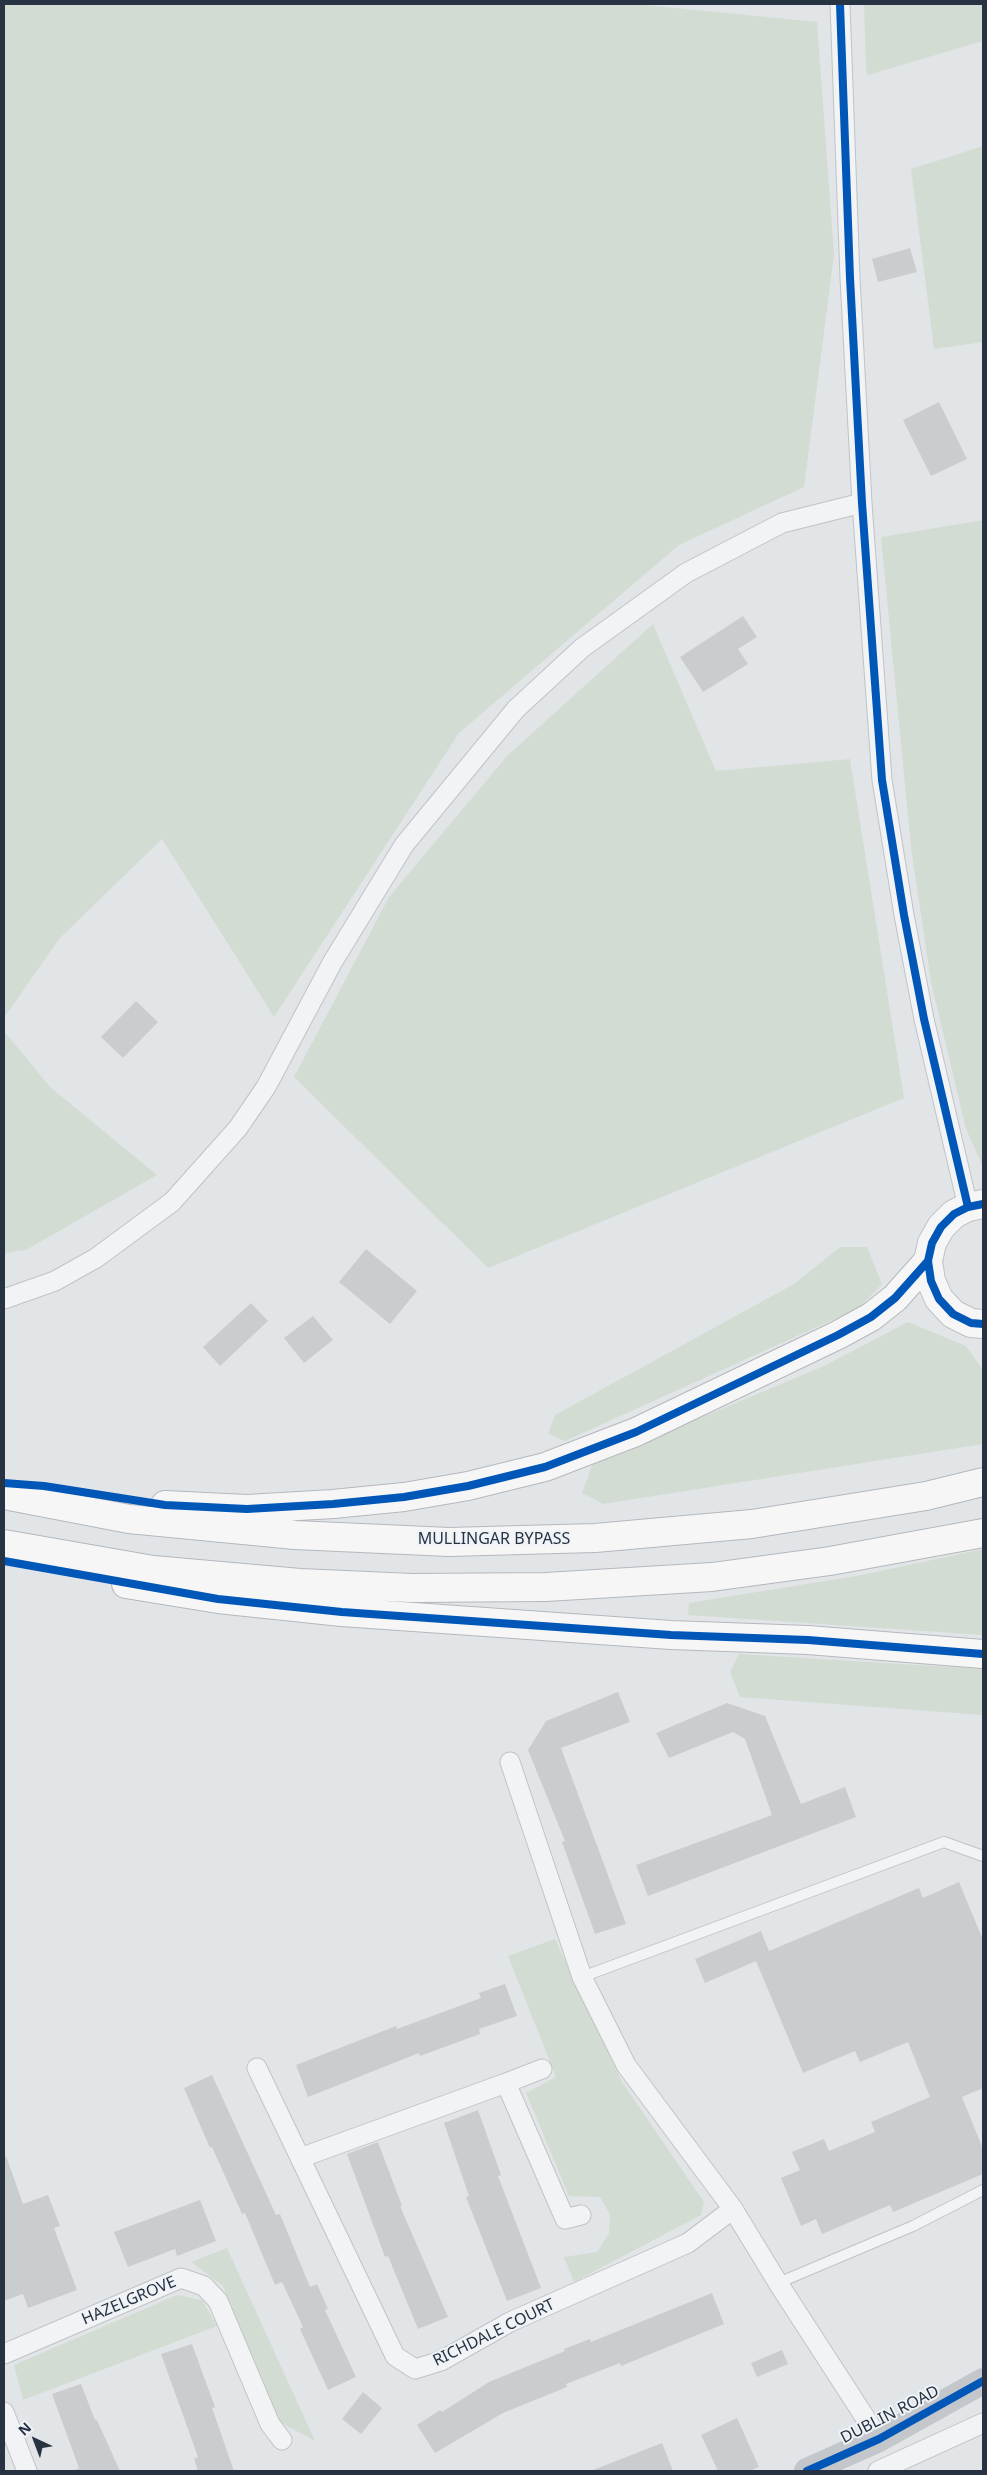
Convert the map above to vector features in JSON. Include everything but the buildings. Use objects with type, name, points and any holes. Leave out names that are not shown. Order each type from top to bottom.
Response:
[{"type":"main road","points":[[976,1206],[954,1214],[941,1227],[932,1243],[928,1261],[931,1281],[939,1299],[953,1314],[971,1323],[983,1324]]},
{"type":"main road","points":[[4,1483],[44,1486],[165,1505],[247,1509],[333,1504],[404,1497],[468,1486],[545,1467],[636,1432],[838,1336],[871,1317],[895,1298],[928,1261]]},
{"type":"main road","name":"MULLINGAR BYPASS","points":[[4,1495],[149,1521],[295,1536],[459,1541],[595,1538],[752,1524],[926,1496],[983,1482]]},
{"type":"main road","points":[[4,1544],[153,1570],[300,1583],[412,1588],[546,1587],[712,1577],[830,1561],[983,1533]]},
{"type":"main road","points":[[4,1560],[218,1599],[333,1611],[662,1635],[808,1640],[983,1654]]},
{"type":"main road","name":"DUBLIN ROAD","points":[[807,2471],[879,2439],[983,2382]]},
{"type":"street","points":[[840,4],[850,278],[862,503],[882,780],[904,915],[924,1018],[976,1206]]},
{"type":"street","points":[[4,1299],[55,1281],[96,1258],[172,1202],[238,1128],[266,1087],[332,963],[404,845],[516,709],[582,648],[686,573],[782,524],[862,503]]},
{"type":"street","points":[[510,1762],[582,1977],[626,2065],[734,2209],[778,2283],[879,2439]]},
{"type":"street","name":"RICHDALE COURT","points":[[257,2068],[395,2356],[415,2369],[441,2361],[510,2322],[688,2243],[734,2209]]},
{"type":"street","points":[[300,2158],[542,2069]]},
{"type":"street","points":[[506,2083],[566,2219],[581,2215]]},
{"type":"street","name":"HAZELGROVE","points":[[4,2354],[181,2278],[204,2286],[218,2301],[270,2424],[282,2440]]},
{"type":"street","points":[[4,2412],[27,2471]]},
{"type":"street","points":[[878,2471],[983,2423]]},
{"type":"lane","points":[[582,1977],[944,1842],[983,1856]]},
{"type":"lane","points":[[778,2283],[913,2226],[983,2190]]},
{"type":"shaded area","points":[[4,4],[635,4],[817,22],[834,255],[804,487],[679,545],[459,733],[274,1017],[162,839],[59,939],[4,1018]]},
{"type":"shaded area","points":[[864,4],[983,4],[983,41],[868,75],[866,69]]},
{"type":"shaded area","points":[[983,146],[983,342],[934,349],[911,169]]},
{"type":"shaded area","points":[[983,520],[983,1167],[966,1129],[931,982],[911,847],[881,537]]},
{"type":"shaded area","points":[[653,624],[716,771],[850,759],[904,1098],[488,1268],[294,1077],[389,897],[508,755]]},
{"type":"shaded area","points":[[4,1031],[50,1087],[157,1175],[26,1250],[4,1253]]},
{"type":"shaded area","points":[[840,1247],[867,1247],[882,1284],[859,1308],[565,1441],[548,1434],[555,1415],[794,1284]]},
{"type":"shaded area","points":[[908,1322],[966,1346],[983,1370],[983,1444],[603,1504],[582,1493],[593,1463],[824,1366]]},
{"type":"shaded area","points":[[983,1549],[983,1635],[688,1615],[689,1603],[862,1575]]},
{"type":"shaded area","points":[[739,1654],[983,1669],[983,1715],[740,1697],[730,1672]]},
{"type":"shaded area","points":[[555,1939],[622,2082],[704,2202],[701,2215],[574,2282],[564,2257],[597,2252],[609,2233],[610,2215],[600,2197],[569,2196],[526,2093],[556,2077],[508,1956]]},
{"type":"shaded area","points":[[227,2248],[315,2441],[278,2421],[223,2286],[191,2262]]},
{"type":"shaded area","points":[[177,2295],[202,2300],[217,2326],[23,2400],[14,2365]]},
{"type":"cycle path","points":[[840,4],[850,278],[862,503],[882,780],[904,915],[924,1019],[968,1207]]},
{"type":"cycle path","points":[[983,1204],[968,1207],[954,1214],[941,1227],[932,1243],[928,1261],[931,1281],[939,1299],[953,1314],[971,1323],[983,1324]]},
{"type":"cycle path","points":[[4,1483],[44,1486],[165,1505],[247,1509],[333,1504],[404,1497],[468,1486],[545,1467],[636,1432],[838,1335],[871,1317],[895,1298],[928,1261]]},
{"type":"cycle path","points":[[4,1561],[218,1599],[342,1612],[671,1635],[808,1640],[983,1654]]},
{"type":"cycle path","points":[[807,2471],[879,2439],[983,2381]]}]
